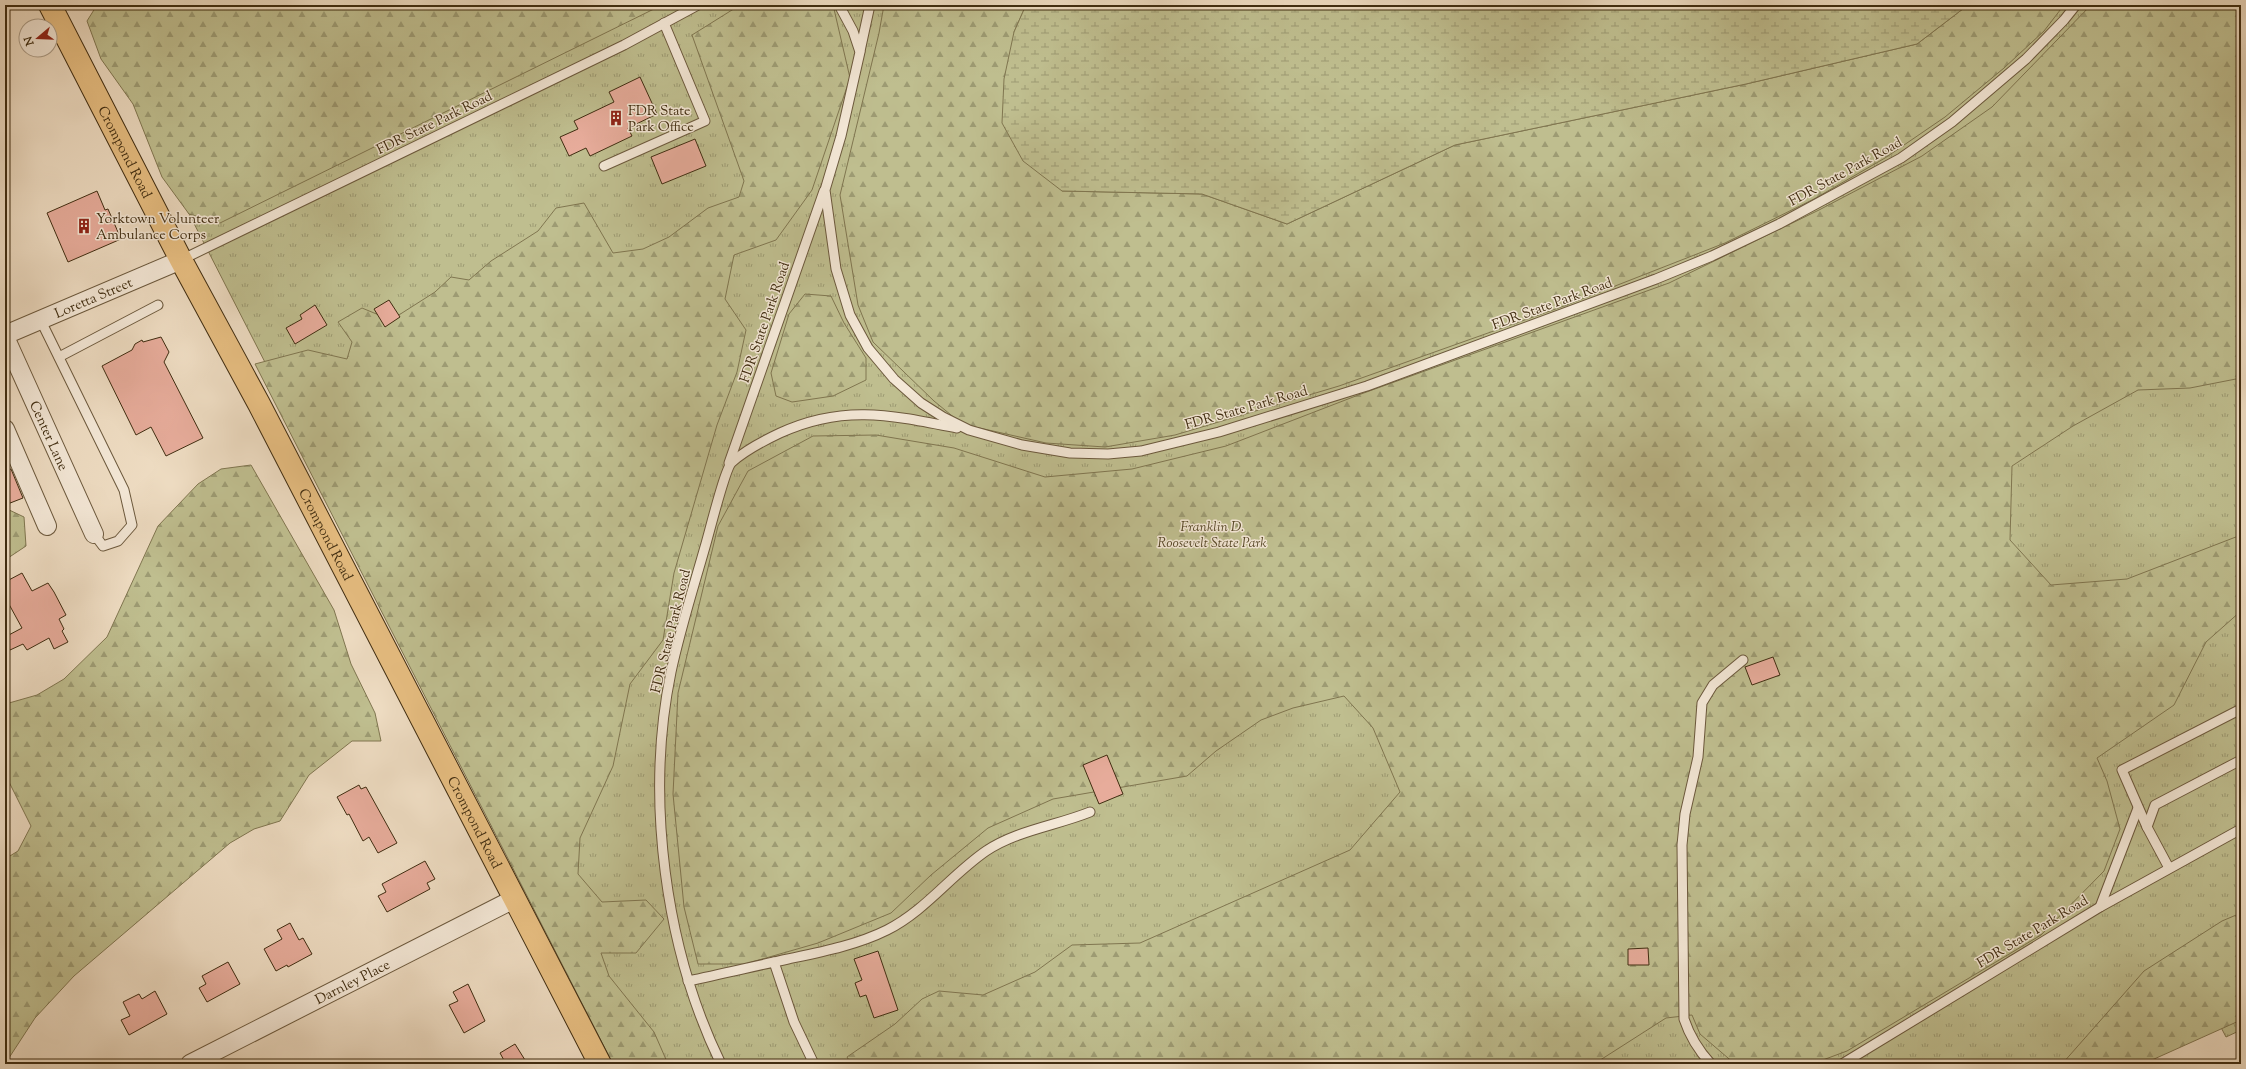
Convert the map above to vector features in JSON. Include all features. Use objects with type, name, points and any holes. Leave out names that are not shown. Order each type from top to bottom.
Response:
[{"type":"highway","name":"Crompond Road","points":[[50,5],[181,260],[259,404],[600,1064]]},
{"type":"street","name":"Loretta Street","points":[[5,336],[181,260]]},
{"type":"street","name":"Center Lane","points":[[5,336],[94,534]]},
{"type":"street","points":[[5,429],[47,526]]},
{"type":"street","name":"Darnley Place","points":[[190,1064],[514,899]]},
{"type":"lane","name":"FDR State Park Road","points":[[181,260],[617,48],[698,5]]},
{"type":"lane","points":[[839,5],[853,31],[860,52]]},
{"type":"lane","name":"FDR State Park Road","points":[[721,1064],[693,998],[679,949],[668,895],[663,848],[661,764],[665,714],[671,674],[685,615],[729,463],[825,190],[841,136],[870,5]]},
{"type":"lane","name":"FDR State Park Road","points":[[729,463],[761,442],[791,428],[819,418],[841,414],[870,414],[906,418],[969,430],[1022,445],[1070,453],[1108,454],[1141,451],[1219,432],[1367,386],[1656,279],[1712,256],[1779,224],[1901,158],[1952,122],[2026,59],[2064,20],[2076,5]]},
{"type":"lane","points":[[604,166],[705,121],[664,23]]},
{"type":"lane","name":"FDR State Park Road","points":[[825,190],[836,269],[850,316],[868,348],[894,379],[921,403],[943,417],[969,430]]},
{"type":"lane","points":[[59,357],[158,305]]},
{"type":"lane","points":[[41,321],[124,490],[132,525],[118,541],[103,546],[94,534]]},
{"type":"lane","points":[[1711,1064],[1700,1052],[1689,1034],[1684,1019],[1682,845],[1685,814],[1698,757],[1702,703],[1713,685],[1744,660]]},
{"type":"lane","points":[[2169,868],[2147,827],[2122,770],[2241,709]]},
{"type":"lane","points":[[2147,827],[2155,805],[2241,760]]},
{"type":"lane","points":[[2100,907],[2138,808]]},
{"type":"lane","points":[[688,982],[817,953],[864,939],[887,930],[920,908],[985,852],[1008,838],[1028,830],[1063,823],[1090,812]]},
{"type":"lane","name":"FDR State Park Road","points":[[1842,1064],[2100,907],[2241,829]]},
{"type":"lane","points":[[774,962],[794,1022],[814,1064]]},
{"type":"green space","points":[[97,5],[662,5],[220,223],[189,214],[162,177],[133,104],[101,59],[87,21]]},
{"type":"green space","name":"Franklin D. Roosevelt State Park","points":[[576,5],[2241,5],[2241,1030],[2226,1037],[2214,1014],[2110,1064],[624,1064],[183,202]]},
{"type":"green space","points":[[740,5],[814,5],[834,9],[850,78],[812,190],[776,240],[734,255],[725,299],[746,330],[737,372],[717,425],[674,573],[663,640],[630,684],[613,766],[580,838],[578,874],[602,902],[646,900],[664,919],[636,953],[601,953],[609,976],[654,1032],[668,1064],[613,1064],[255,364],[308,350],[347,359],[352,342],[338,322],[362,308],[391,320],[435,292],[451,277],[469,280],[491,261],[538,231],[556,208],[584,203],[613,253],[643,249],[669,237],[708,208],[739,197],[744,181],[692,35]]},
{"type":"green space","points":[[884,5],[1026,5],[1014,32],[1062,191],[1202,194],[1287,224],[1455,145],[1746,84],[1917,44],[1968,5],[2064,5],[2044,31],[2004,68],[1945,117],[1885,158],[1814,199],[1725,243],[1564,306],[1339,386],[1175,435],[1105,447],[1046,443],[962,424],[934,401],[873,342],[858,305],[840,195],[879,33]]},
{"type":"green space","points":[[1026,5],[1968,5],[1917,44],[1746,84],[1455,145],[1287,224],[1202,194],[1062,191],[1023,161],[1002,123],[1004,79],[1014,32]]},
{"type":"green space","points":[[2091,5],[2241,5],[2241,378],[2190,388],[2138,390],[2073,426],[2012,466],[2010,540],[2051,585],[2127,579],[2241,535],[2241,611],[2206,642],[2174,705],[2097,758],[2107,781],[2120,829],[2104,871],[2041,935],[1847,1051],[1812,1064],[1735,1064],[1700,1034],[1692,1015],[1666,1018],[1594,1064],[851,1064],[847,1057],[895,1024],[922,999],[939,991],[983,995],[1035,972],[1072,945],[1140,943],[1350,850],[1400,792],[1373,728],[1344,696],[1293,708],[1261,720],[1216,751],[1187,776],[1053,799],[988,828],[931,875],[891,913],[818,943],[745,964],[698,964],[684,907],[673,794],[678,693],[718,526],[748,471],[813,436],[876,435],[954,448],[1045,477],[1132,469],[1226,446],[1361,394],[1669,283],[1819,210],[1922,156],[1992,107]]},
{"type":"green space","points":[[805,294],[831,296],[844,323],[866,358],[866,380],[833,396],[792,402],[776,396],[771,373],[789,314]]},
{"type":"green space","points":[[251,465],[334,610],[351,664],[375,713],[381,741],[352,741],[309,775],[280,821],[254,829],[230,843],[74,976],[35,1018],[5,1064],[5,859],[18,851],[31,826],[5,774],[5,702],[9,703],[37,695],[64,679],[107,637],[158,526],[198,484],[221,469]]},
{"type":"green space","points":[[5,508],[24,517],[26,546],[5,560]]},
{"type":"green space","points":[[2241,913],[2241,1020],[2143,1064],[2062,1064],[2144,971],[2222,921]]},
{"type":"building","name":"FDR State Park Office","points":[[640,77],[657,114],[628,128],[632,136],[590,156],[586,148],[569,156],[560,137],[578,129],[574,121],[614,102],[609,92]]},
{"type":"building","points":[[695,139],[706,166],[662,184],[651,157]]},
{"type":"building","name":"Yorktown Volunteer Ambulance Corps","points":[[97,191],[105,210],[108,209],[121,239],[68,262],[47,213]]},
{"type":"building","points":[[389,300],[400,317],[385,327],[374,309]]},
{"type":"building","points":[[315,305],[327,325],[295,344],[286,328],[302,319],[300,315]]},
{"type":"building","points":[[161,337],[169,352],[164,362],[203,438],[166,456],[151,427],[136,435],[102,366],[132,350],[135,344],[142,340],[143,342]]},
{"type":"building","points":[[11,469],[23,498],[5,505],[5,471]]},
{"type":"building","points":[[22,573],[32,591],[48,583],[54,592],[66,615],[59,619],[64,629],[62,631],[68,642],[54,649],[49,638],[27,650],[23,644],[10,650],[5,637],[22,628],[5,597],[5,582]]},
{"type":"building","points":[[1773,657],[1780,675],[1752,685],[1745,667]]},
{"type":"building","points":[[1107,755],[1123,794],[1099,804],[1083,765]]},
{"type":"building","points":[[359,785],[361,789],[366,787],[397,843],[378,853],[369,837],[363,841],[349,814],[347,815],[337,797]]},
{"type":"building","points":[[425,861],[435,879],[427,883],[430,889],[387,912],[378,896],[386,892],[382,884]]},
{"type":"building","points":[[290,923],[299,940],[303,938],[312,954],[288,967],[287,965],[276,971],[264,949],[282,939],[277,930]]},
{"type":"building","points":[[1648,948],[1649,965],[1628,965],[1628,949]]},
{"type":"building","points":[[878,951],[898,1010],[874,1018],[866,995],[860,997],[855,983],[862,980],[854,959]]},
{"type":"building","points":[[228,962],[240,984],[207,1002],[199,988],[206,984],[202,976]]},
{"type":"building","points":[[468,984],[485,1021],[464,1033],[449,1005],[458,1001],[453,992]]},
{"type":"building","points":[[155,991],[167,1014],[129,1035],[121,1020],[130,1016],[123,1002],[139,994],[142,999]]},
{"type":"building","points":[[515,1044],[525,1060],[517,1064],[506,1064],[500,1053]]},
{"type":"place","name":"FDR State Park Office","points":[[616,118]]},
{"type":"place","name":"Yorktown Volunteer Ambulance Corps","points":[[84,226]]}]
